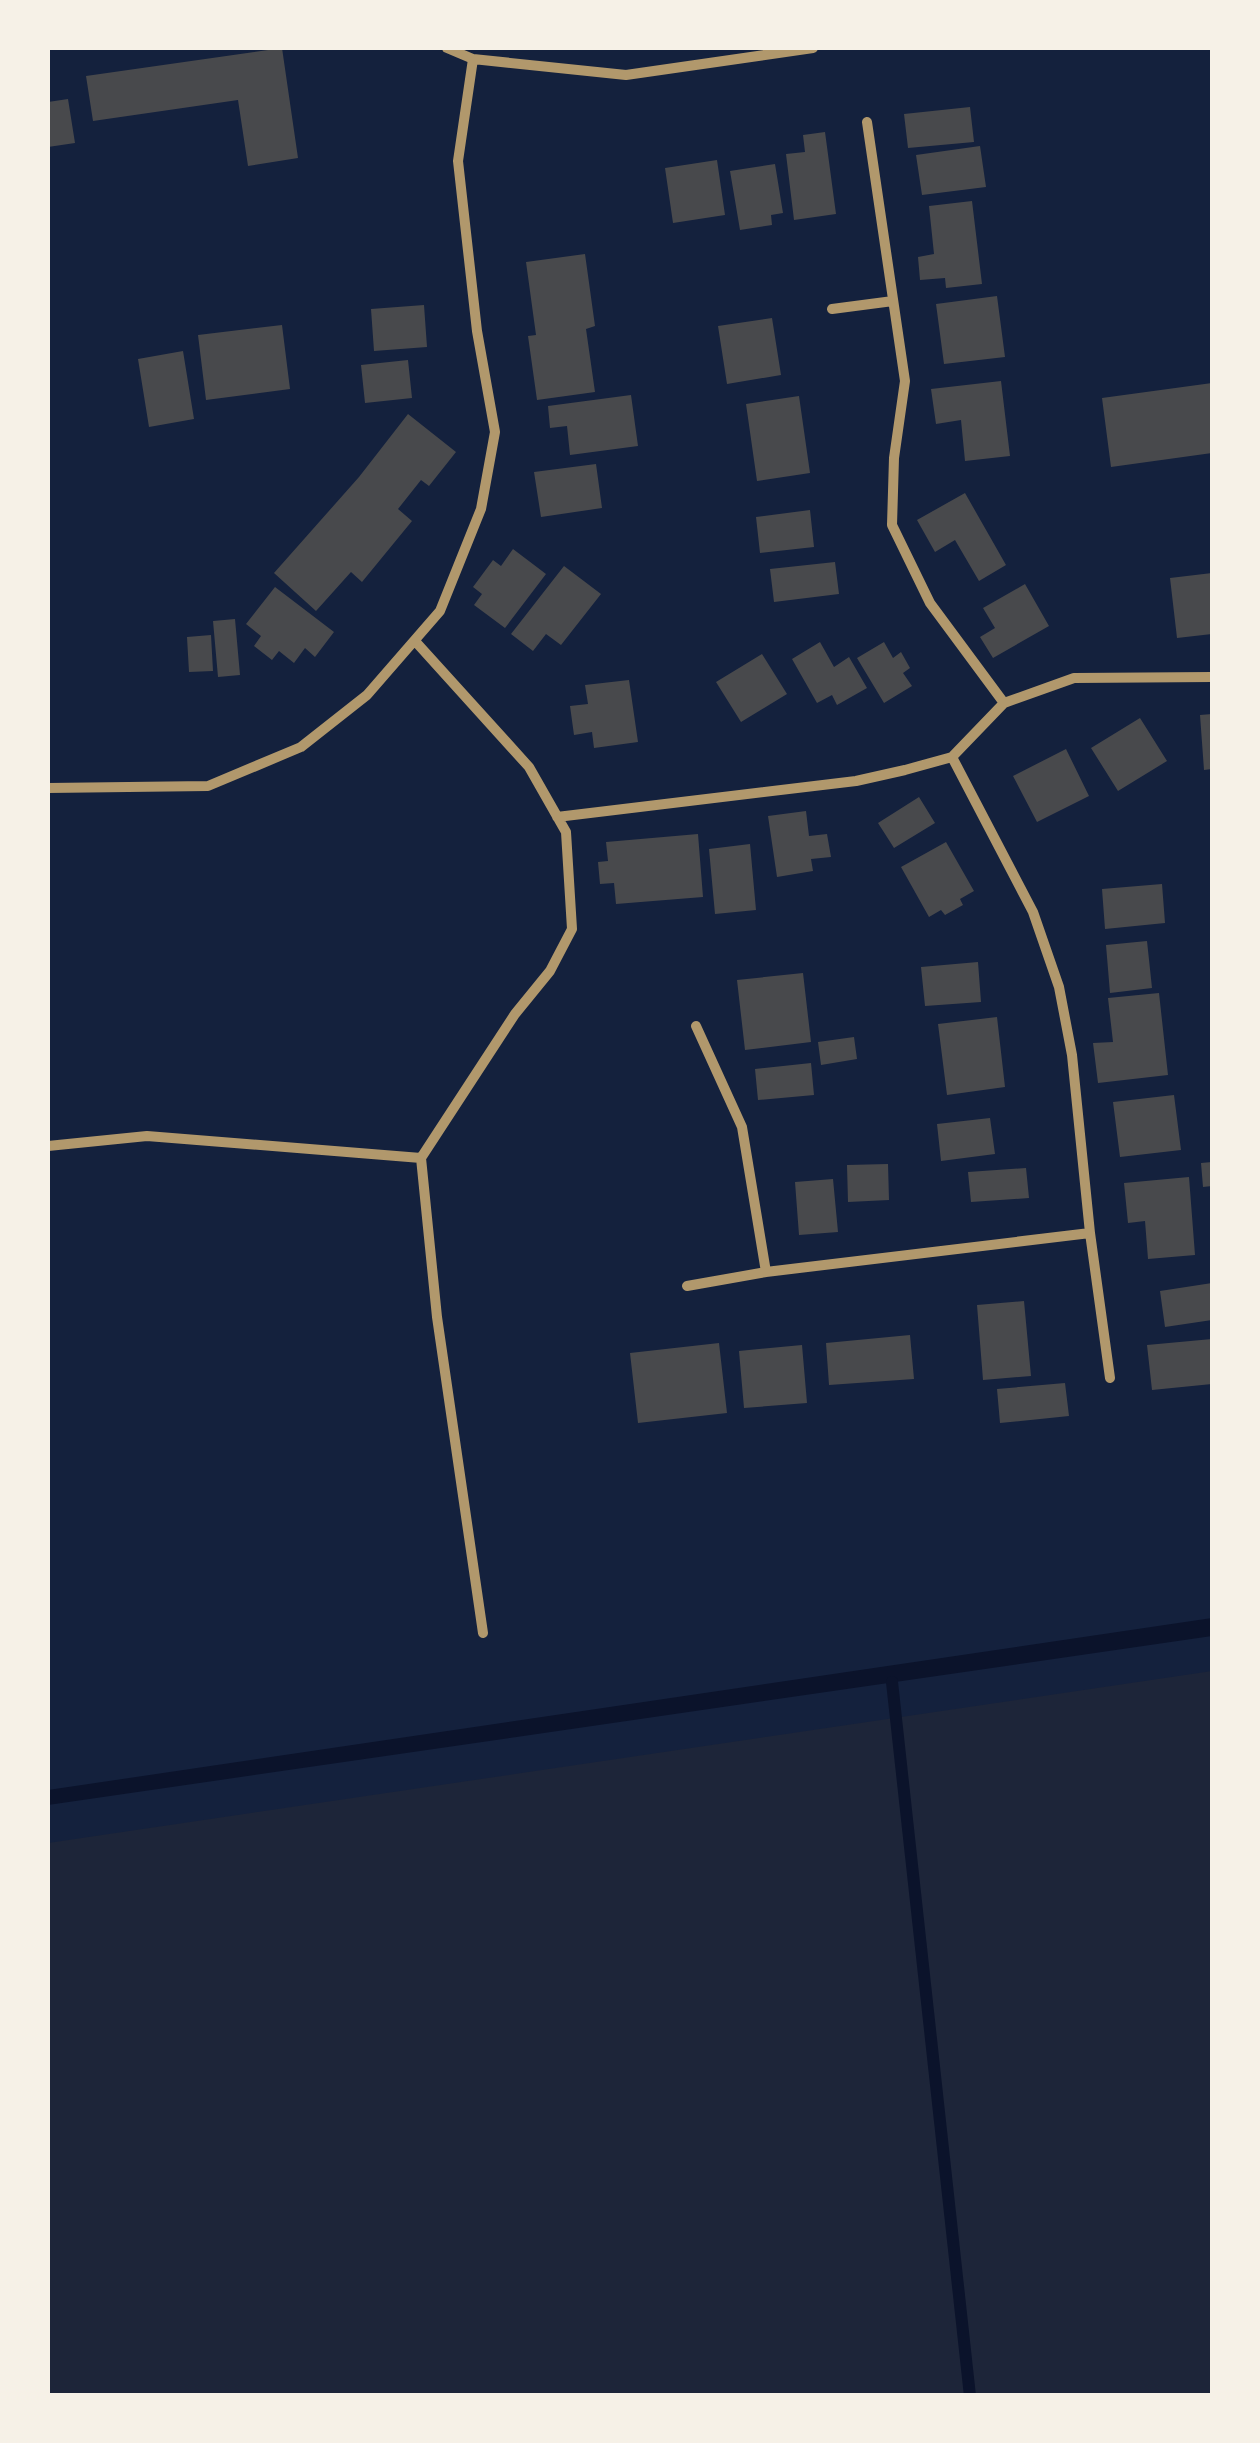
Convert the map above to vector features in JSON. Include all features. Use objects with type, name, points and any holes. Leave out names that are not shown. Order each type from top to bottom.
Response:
[{"type":"street","points":[[447,48],[473,59],[626,75],[813,48]]},
{"type":"street","points":[[48,788],[208,786],[301,747],[366,695],[440,611],[481,508],[495,432],[477,332],[458,161],[473,59]]},
{"type":"street","points":[[868,122],[904,381],[894,458],[892,525],[930,603],[1004,702]]},
{"type":"street","points":[[832,309],[893,301]]},
{"type":"street","points":[[415,642],[529,767],[566,832],[572,929],[550,971],[515,1014],[421,1158],[437,1317],[484,1634]]},
{"type":"street","points":[[557,817],[856,781],[952,757],[1004,702],[1074,678],[1212,677]]},
{"type":"street","points":[[952,757],[1033,912],[1059,987],[1072,1055],[1110,1378]]},
{"type":"street","points":[[696,1026],[742,1128],[766,1272]]},
{"type":"street","points":[[48,1146],[146,1136],[421,1158]]},
{"type":"street","points":[[687,1286],[766,1272],[1090,1233]]},
{"type":"shaded area","points":[[1212,1618],[1212,1636],[48,1805],[48,1790]]},
{"type":"shaded area","points":[[1212,1671],[1212,2395],[48,2395],[48,1843]]},
{"type":"building","points":[[282,48],[298,158],[248,166],[238,100],[93,121],[86,76]]},
{"type":"building","points":[[68,99],[75,143],[48,147],[48,102]]},
{"type":"building","points":[[970,107],[974,142],[908,148],[904,114]]},
{"type":"building","points":[[825,132],[836,214],[794,220],[786,154],[805,152],[803,135]]},
{"type":"building","points":[[980,146],[986,187],[922,195],[916,155]]},
{"type":"building","points":[[717,160],[725,215],[673,223],[665,168]]},
{"type":"building","points":[[775,164],[783,213],[771,215],[772,225],[740,230],[730,171]]},
{"type":"building","points":[[972,201],[982,284],[946,288],[945,278],[920,280],[918,257],[934,254],[929,206]]},
{"type":"building","points":[[585,254],[595,326],[586,329],[595,392],[537,400],[528,336],[536,335],[526,262]]},
{"type":"building","points":[[997,296],[1005,357],[944,364],[936,304]]},
{"type":"building","points":[[424,305],[427,347],[374,351],[371,309]]},
{"type":"building","points":[[772,318],[781,375],[727,384],[718,326]]},
{"type":"building","points":[[282,325],[290,389],[206,400],[198,335]]},
{"type":"building","points":[[183,351],[194,419],[149,427],[138,359]]},
{"type":"building","points":[[408,360],[412,398],[365,403],[361,365]]},
{"type":"building","points":[[1001,381],[1010,456],[965,461],[961,420],[936,424],[931,389]]},
{"type":"building","points":[[1212,383],[1212,453],[1111,467],[1102,398]]},
{"type":"building","points":[[631,395],[638,446],[570,455],[567,426],[550,428],[548,406]]},
{"type":"building","points":[[799,396],[810,473],[757,481],[746,404]]},
{"type":"building","points":[[408,414],[456,452],[429,486],[421,480],[398,509],[412,521],[362,582],[351,572],[316,611],[274,573],[359,477]]},
{"type":"building","points":[[596,464],[602,508],[541,517],[534,472]]},
{"type":"building","points":[[965,493],[1006,565],[979,581],[955,540],[935,552],[917,520]]},
{"type":"building","points":[[810,510],[814,547],[760,553],[756,517]]},
{"type":"building","points":[[513,549],[546,574],[505,628],[474,605],[482,594],[473,587],[493,560],[501,566]]},
{"type":"building","points":[[835,562],[839,594],[774,602],[770,569]]},
{"type":"building","points":[[564,566],[601,594],[561,645],[546,634],[533,651],[511,634]]},
{"type":"building","points":[[1212,573],[1212,634],[1177,638],[1170,578]]},
{"type":"building","points":[[1025,584],[1049,626],[993,658],[980,637],[995,628],[983,608]]},
{"type":"building","points":[[275,587],[334,632],[315,657],[305,648],[294,663],[279,651],[272,660],[254,646],[261,636],[246,624]]},
{"type":"building","points":[[235,619],[240,675],[218,677],[213,621]]},
{"type":"building","points":[[211,635],[213,671],[189,672],[187,637]]},
{"type":"building","points":[[820,642],[834,667],[849,657],[867,688],[837,705],[832,695],[817,703],[792,659]]},
{"type":"building","points":[[884,642],[893,658],[901,652],[910,668],[903,673],[912,686],[884,703],[857,658]]},
{"type":"building","points":[[762,654],[787,694],[741,722],[716,682]]},
{"type":"building","points":[[629,680],[638,742],[594,748],[592,732],[574,735],[570,706],[588,704],[585,685]]},
{"type":"building","points":[[1212,714],[1212,769],[1204,770],[1200,715]]},
{"type":"building","points":[[1140,718],[1167,761],[1118,791],[1091,748]]},
{"type":"building","points":[[1066,749],[1089,796],[1037,822],[1013,776]]},
{"type":"building","points":[[919,797],[935,823],[894,848],[878,823]]},
{"type":"building","points":[[806,811],[809,836],[827,834],[831,857],[811,859],[813,871],[777,877],[768,816]]},
{"type":"building","points":[[698,834],[703,897],[616,904],[614,883],[600,884],[598,862],[608,861],[606,842]]},
{"type":"building","points":[[946,842],[974,891],[960,899],[963,905],[945,915],[941,910],[929,917],[901,867]]},
{"type":"building","points":[[750,844],[756,910],[715,914],[709,849]]},
{"type":"building","points":[[1162,884],[1165,923],[1105,929],[1102,889]]},
{"type":"building","points":[[1147,941],[1152,988],[1110,993],[1106,945]]},
{"type":"building","points":[[978,962],[981,1002],[925,1006],[921,967]]},
{"type":"building","points":[[803,973],[811,1042],[745,1050],[737,980]]},
{"type":"building","points":[[1159,993],[1168,1075],[1098,1083],[1093,1043],[1113,1042],[1108,998]]},
{"type":"building","points":[[997,1017],[1005,1087],[947,1095],[938,1024]]},
{"type":"building","points":[[854,1037],[857,1059],[821,1065],[818,1042]]},
{"type":"building","points":[[811,1063],[814,1095],[758,1100],[755,1069]]},
{"type":"building","points":[[1174,1095],[1181,1150],[1120,1157],[1113,1102]]},
{"type":"building","points":[[990,1118],[995,1154],[941,1161],[937,1124]]},
{"type":"building","points":[[1212,1162],[1212,1186],[1203,1187],[1201,1163]]},
{"type":"building","points":[[888,1164],[889,1200],[848,1202],[847,1165]]},
{"type":"building","points":[[1026,1168],[1029,1198],[971,1202],[968,1172]]},
{"type":"building","points":[[1189,1177],[1195,1255],[1148,1259],[1145,1221],[1128,1223],[1124,1183]]},
{"type":"building","points":[[833,1179],[838,1232],[799,1235],[795,1182]]},
{"type":"building","points":[[1212,1283],[1212,1320],[1165,1327],[1160,1291]]},
{"type":"building","points":[[1024,1301],[1031,1376],[983,1380],[977,1305]]},
{"type":"building","points":[[910,1335],[914,1379],[829,1385],[826,1343]]},
{"type":"building","points":[[1212,1339],[1212,1384],[1152,1390],[1147,1345]]},
{"type":"building","points":[[719,1343],[727,1413],[638,1423],[630,1353]]},
{"type":"building","points":[[802,1345],[807,1403],[744,1408],[739,1351]]},
{"type":"building","points":[[1065,1383],[1069,1416],[1000,1423],[997,1389]]},
{"type":"waterway","points":[[892,1682],[970,2396]]}]
